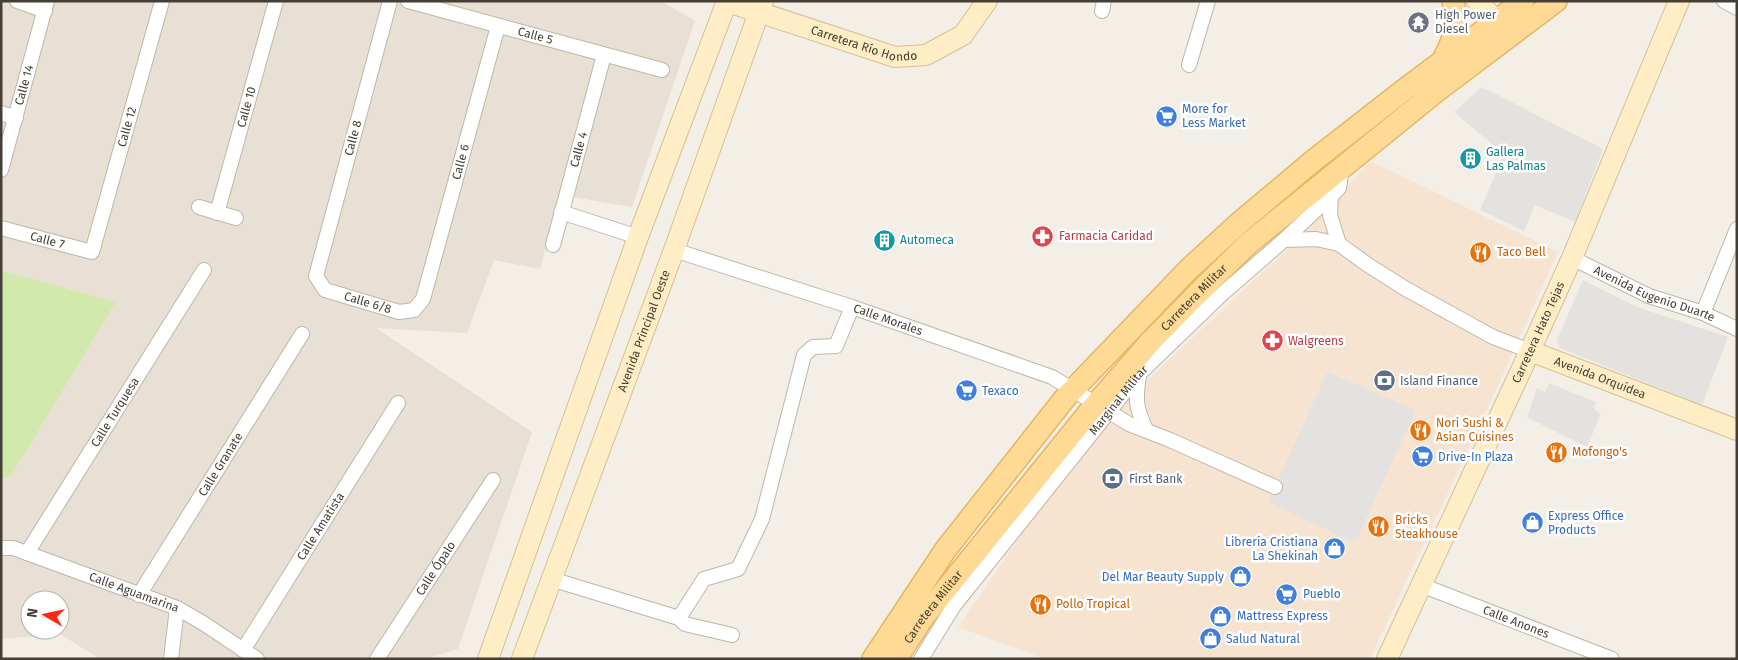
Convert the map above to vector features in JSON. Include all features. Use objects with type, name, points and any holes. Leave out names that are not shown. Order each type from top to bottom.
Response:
[{"type":"main road","name":"Carretera Río Hondo","points":[[726,2],[761,7],[895,57],[926,54],[963,34],[987,1]]},
{"type":"main road","points":[[1442,61],[1454,40],[1456,18],[1453,1]]},
{"type":"main road","points":[[1477,1],[1511,36]]},
{"type":"main road","name":"Carretera Militar","points":[[873,659],[946,549],[1073,390],[1189,269],[1238,224],[1313,161],[1523,1]]},
{"type":"main road","name":"Carretera Militar","points":[[896,659],[922,619],[1102,408],[1152,340],[1249,243],[1438,90],[1556,1]]},
{"type":"main road","name":"Carretera Hato Tejas","points":[[1387,659],[1572,258],[1679,1]]},
{"type":"main road","points":[[488,659],[638,237],[726,2]]},
{"type":"main road","name":"Avenida Principal Oeste","points":[[522,659],[674,250],[761,7]]},
{"type":"main road","name":"Avenida Orquídea","points":[[1530,351],[1737,430]]},
{"type":"street","points":[[17,1],[46,6]]},
{"type":"street","name":"Calle 12","points":[[92,252],[162,1]]},
{"type":"street","name":"Calle 10","points":[[218,213],[276,1]]},
{"type":"street","name":"Calle 8","points":[[316,276],[390,1]]},
{"type":"street","name":"Calle 5","points":[[408,1],[662,70]]},
{"type":"street","points":[[1189,65],[1208,1]]},
{"type":"street","points":[[1724,1],[1737,8]]},
{"type":"street","name":"Calle 14","points":[[1,170],[46,6]]},
{"type":"street","name":"Calle 6","points":[[423,298],[498,26]]},
{"type":"street","name":"Calle 4","points":[[553,245],[604,55]]},
{"type":"street","points":[[1,113],[16,118]]},
{"type":"street","name":"Marginal Militar","points":[[921,659],[953,607],[1102,408],[1222,294],[1284,240],[1339,188],[1342,168]]},
{"type":"street","points":[[1284,240],[1316,239],[1339,244],[1330,214],[1331,196]]},
{"type":"street","points":[[199,207],[236,218]]},
{"type":"street","points":[[562,212],[638,237]]},
{"type":"street","name":"Calle 7","points":[[1,228],[92,252]]},
{"type":"street","points":[[1703,313],[1737,229]]},
{"type":"street","name":"Avenida Orquídea","points":[[1339,244],[1406,289],[1493,338],[1530,351]]},
{"type":"street","name":"Calle Morales","points":[[674,250],[852,306],[1052,377],[1130,424],[1275,487]]},
{"type":"street","name":"Avenida Eugenio Duarte","points":[[1572,258],[1649,296],[1703,313],[1737,329]]},
{"type":"street","name":"Calle Turquesa","points":[[27,553],[204,270]]},
{"type":"street","name":"Calle 6/8","points":[[316,276],[325,290],[399,312],[414,310],[423,298]]},
{"type":"street","points":[[679,618],[704,579],[738,568],[762,519],[804,355],[813,347],[836,346],[852,306]]},
{"type":"street","name":"Calle Granate","points":[[139,595],[302,334]]},
{"type":"street","points":[[1139,374],[1136,396],[1137,410],[1146,430]]},
{"type":"street","name":"Calle Amatista","points":[[244,650],[398,403]]},
{"type":"street","name":"Calle Ópalo","points":[[377,659],[493,480]]},
{"type":"street","name":"Calle Aguamarina","points":[[1,548],[12,548],[27,553],[177,608],[257,659]]},
{"type":"street","points":[[551,579],[679,618],[685,624],[732,635]]},
{"type":"street","name":"Calle Anones","points":[[1421,585],[1612,659]]},
{"type":"street","points":[[171,659],[177,608]]},
{"type":"shaded area","points":[[1,1],[661,1],[695,21],[632,207],[560,195],[540,269],[494,260],[467,333],[376,328],[532,432],[458,649],[425,659],[100,659],[70,640],[70,590],[20,590],[20,637],[1,639],[1,479],[11,475],[116,302],[1,270]]},
{"type":"shaded area","points":[[1482,87],[1603,149],[1575,222],[1535,205],[1524,231],[1480,210],[1504,154],[1454,112]]},
{"type":"shaded area","name":"Drive-In Plaza","points":[[1371,161],[1558,252],[1370,659],[1045,659],[958,627],[1023,532],[1091,440],[1137,390],[1287,249]]},
{"type":"shaded area","points":[[1583,280],[1637,307],[1728,337],[1702,405],[1560,348],[1557,340]]},
{"type":"shaded area","points":[[1327,372],[1416,410],[1355,543],[1268,502]]},
{"type":"shaded area","points":[[1549,383],[1596,402],[1594,409],[1601,414],[1587,447],[1527,417],[1537,388],[1545,392]]},
{"type":"green space","points":[[1,270],[116,302],[11,476],[1,479]]},
{"type":"place","name":"High Power Diesel","points":[[1419,22]]},
{"type":"place","name":"More for Less Market","points":[[1166,116]]},
{"type":"place","name":"Gallera Las Palmas","points":[[1470,159]]},
{"type":"place","name":"Farmacia Caridad","points":[[1043,236]]},
{"type":"place","name":"Automeca","points":[[884,240]]},
{"type":"place","name":"Taco Bell","points":[[1481,252]]},
{"type":"place","name":"Walgreens","points":[[1272,341]]},
{"type":"place","name":"Island Finance","points":[[1384,381]]},
{"type":"place","name":"Texaco","points":[[966,391]]},
{"type":"place","name":"Nori Sushi & Asian Cuisines","points":[[1420,430]]},
{"type":"place","name":"Mofongo's","points":[[1556,452]]},
{"type":"place","name":"Drive-In Plaza","points":[[1422,457]]},
{"type":"place","name":"First Bank","points":[[1113,479]]},
{"type":"place","name":"Express Office Products","points":[[1532,523]]},
{"type":"place","name":"Bricks Steakhouse","points":[[1379,527]]},
{"type":"place","name":"Librería Cristiana La Shekinah","points":[[1334,549]]},
{"type":"place","name":"Del Mar Beauty Supply","points":[[1240,577]]},
{"type":"place","name":"Pueblo","points":[[1287,594]]},
{"type":"place","name":"Pollo Tropical","points":[[1040,604]]},
{"type":"place","name":"Mattress Express","points":[[1221,616]]},
{"type":"place","name":"Salud Natural","points":[[1210,639]]}]
